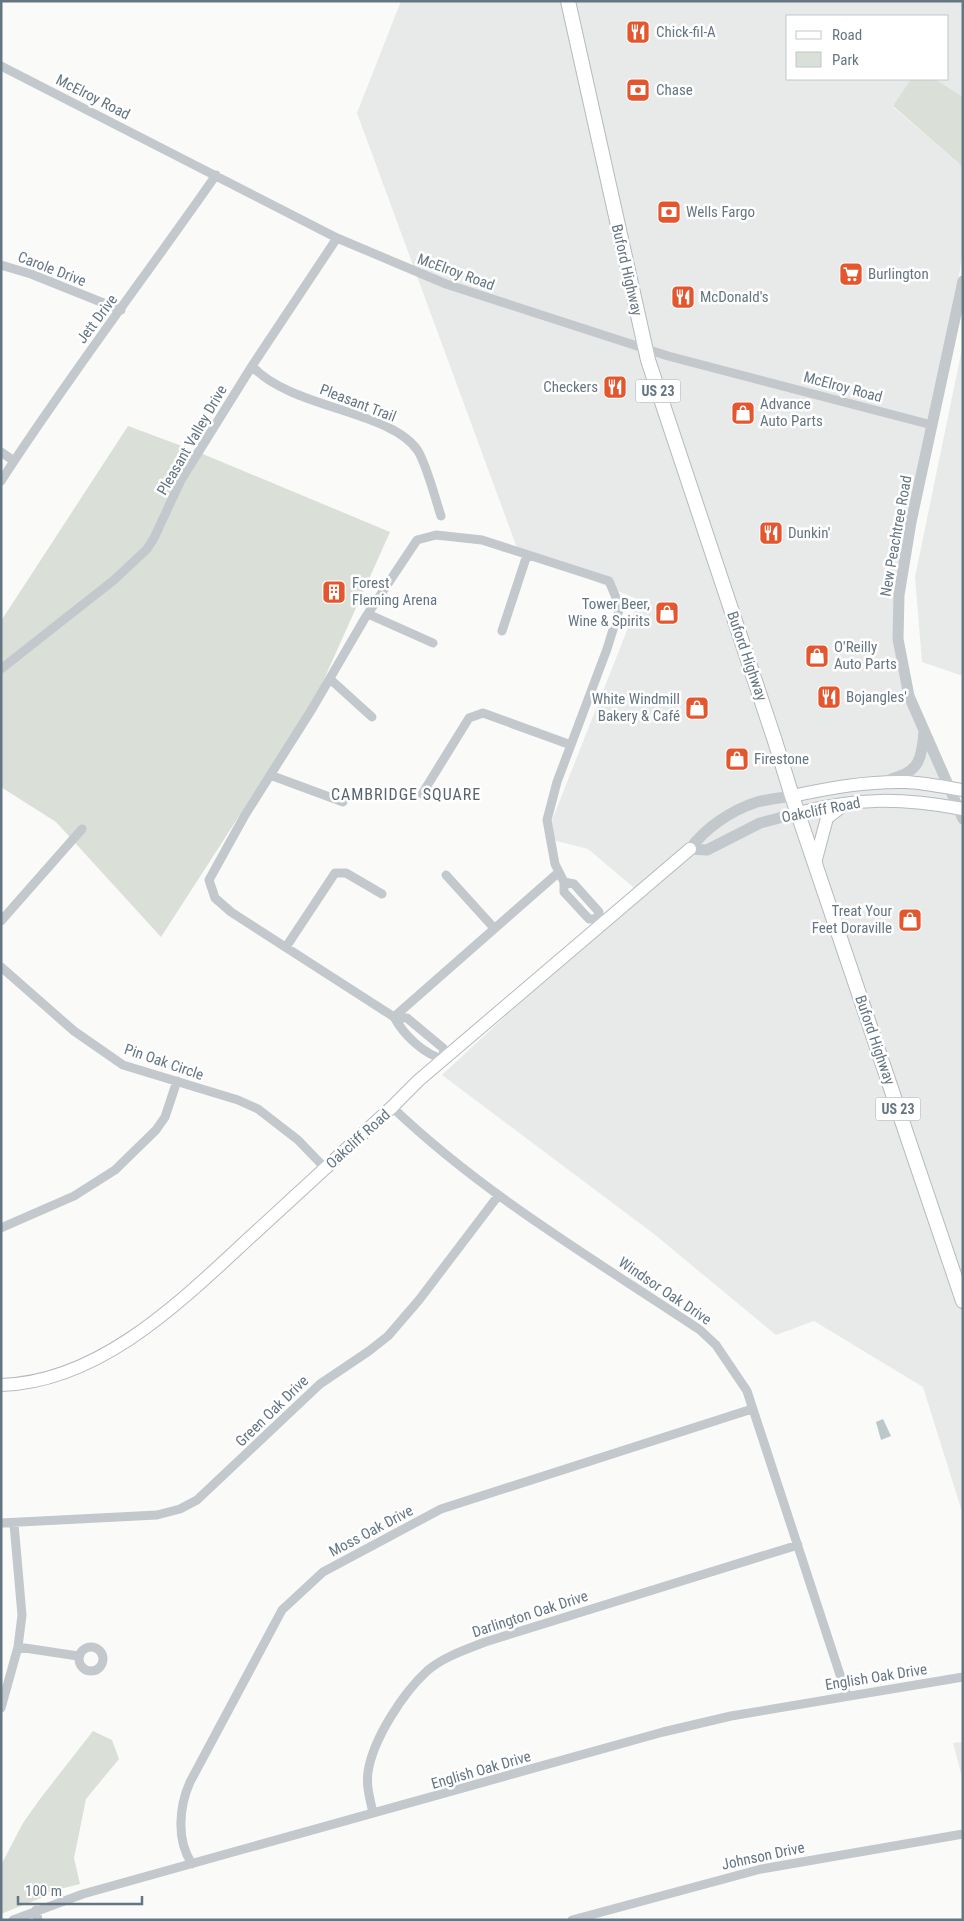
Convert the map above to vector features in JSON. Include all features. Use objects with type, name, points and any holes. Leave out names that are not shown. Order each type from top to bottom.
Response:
[{"type":"main road","name":"Buford Highway","points":[[568,1],[646,350],[792,796],[963,1301]]},
{"type":"main road","name":"Oakcliff Road","points":[[792,796],[851,784],[880,782],[906,782],[963,790]]},
{"type":"main road","name":"Oakcliff Road","points":[[798,813],[847,802],[877,799],[936,804],[961,812]]},
{"type":"main road","points":[[815,864],[827,818],[847,802]]},
{"type":"main road","name":"Oakcliff Road","points":[[1,1385],[47,1378],[115,1349],[170,1311],[444,1058],[599,922],[690,849]]},
{"type":"street","name":"McElroy Road","points":[[1,66],[216,174],[336,238],[446,284],[646,350],[932,425]]},
{"type":"street","name":"Jett Drive","points":[[1,481],[80,365],[216,174]]},
{"type":"street","name":"Pleasant Valley Drive","points":[[1,670],[114,580],[147,549],[154,538],[180,480],[336,238]]},
{"type":"street","name":"Carole Drive","points":[[1,265],[31,274],[121,310]]},
{"type":"street","name":"New Peachtree Road","points":[[961,812],[909,696],[898,639],[903,566],[963,281]]},
{"type":"street","name":"Pleasant Trail","points":[[252,366],[272,382],[300,396],[397,432],[418,451],[441,516]]},
{"type":"street","points":[[1,452],[14,461]]},
{"type":"street","points":[[394,1017],[407,1018],[443,1048],[444,1058],[433,1056],[402,1030],[394,1017],[231,912],[215,898],[209,880],[245,815],[330,679],[368,614],[417,540],[436,535],[482,540],[609,581],[620,607],[607,648],[557,782],[547,820],[555,864],[564,882],[574,884],[599,912],[599,922]]},
{"type":"street","points":[[502,631],[527,555]]},
{"type":"street","points":[[368,614],[433,643]]},
{"type":"street","points":[[330,679],[372,717]]},
{"type":"street","points":[[422,794],[469,718],[484,712],[571,745]]},
{"type":"street","points":[[880,782],[907,775],[915,766],[922,751],[924,730]]},
{"type":"street","points":[[270,775],[343,802]]},
{"type":"street","name":"Oakcliff Road","points":[[690,849],[702,834],[738,811],[756,802],[792,796]]},
{"type":"street","name":"Oakcliff Road","points":[[690,849],[707,850],[760,823],[798,813]]},
{"type":"street","points":[[1,922],[82,830]]},
{"type":"street","points":[[394,1017],[559,872]]},
{"type":"street","points":[[286,947],[335,873],[346,874],[382,894]]},
{"type":"street","points":[[446,875],[494,928]]},
{"type":"street","name":"Pin Oak Circle","points":[[1,967],[74,1031],[123,1065],[238,1100],[258,1109],[298,1140],[325,1168]]},
{"type":"street","points":[[2,1225],[74,1196],[115,1170],[156,1130],[165,1117],[177,1081]]},
{"type":"street","name":"Windsor Oak Drive","points":[[392,1108],[428,1141],[498,1196],[700,1330],[716,1345],[735,1370],[747,1391],[846,1696]]},
{"type":"street","name":"Green Oak Drive","points":[[1,1524],[157,1515],[180,1509],[197,1500],[320,1384],[388,1336],[419,1300],[498,1196]]},
{"type":"street","name":"Moss Oak Drive","points":[[192,1864],[183,1841],[181,1817],[182,1801],[190,1782],[282,1610],[323,1572],[441,1510],[752,1409]]},
{"type":"street","points":[[1,1708],[18,1647],[22,1615],[14,1524]]},
{"type":"street","name":"Darlington Oak Drive","points":[[373,1813],[367,1789],[368,1770],[378,1742],[407,1692],[428,1670],[444,1660],[485,1642],[798,1545]]},
{"type":"street","points":[[18,1647],[78,1656]]},
{"type":"street","name":"English Oak Drive","points":[[13,1920],[83,1894],[663,1732],[731,1716],[963,1677]]},
{"type":"street","name":"Johnson Drive","points":[[572,1920],[761,1869],[963,1834]]},
{"type":"street","points":[[36,1910],[38,1920]]},
{"type":"shaded area","points":[[401,1],[963,1],[963,97],[937,80],[949,80],[949,15],[786,15],[786,80],[910,80],[893,107],[963,167],[963,249],[939,394],[907,535],[897,628],[911,710],[963,816],[963,1515],[923,1387],[814,1321],[776,1335],[654,1234],[442,1075],[639,892],[588,849],[545,838],[639,600],[517,548],[357,113]]},
{"type":"shaded area","points":[[963,344],[963,676],[922,662],[915,577]]},
{"type":"shaded area","points":[[883,1419],[891,1436],[881,1440],[876,1422]]},
{"type":"shaded area","points":[[963,1742],[963,1781],[953,1743]]},
{"type":"green space","points":[[910,80],[937,80],[963,97],[963,167],[893,106]]},
{"type":"green space","points":[[128,426],[198,452],[390,532],[317,695],[161,937],[56,822],[1,787],[1,621]]},
{"type":"green space","points":[[93,1731],[112,1740],[119,1759],[86,1799],[74,1858],[80,1884],[48,1892],[46,1896],[1,1914],[1,1865],[23,1823]]},
{"type":"place","name":"Chick-fil-A","points":[[638,32]]},
{"type":"place","name":"Chase","points":[[638,90]]},
{"type":"place","name":"Wells Fargo","points":[[669,212]]},
{"type":"place","name":"Burlington","points":[[851,274]]},
{"type":"place","name":"McDonald's","points":[[683,297]]},
{"type":"place","name":"Checkers","points":[[615,387]]},
{"type":"place","name":"Advance Auto Parts","points":[[743,413]]},
{"type":"place","name":"Dunkin'","points":[[771,533]]},
{"type":"place","name":"Forest Fleming Arena","points":[[334,592]]},
{"type":"place","name":"Tower Beer, Wine & Spirits","points":[[667,613]]},
{"type":"place","name":"O'Reilly Auto Parts","points":[[817,656]]},
{"type":"place","name":"Bojangles'","points":[[829,697]]},
{"type":"place","name":"White Windmill Bakery & Café","points":[[697,708]]},
{"type":"place","name":"Firestone","points":[[737,759]]},
{"type":"place","name":"Treat Your Feet Doraville","points":[[910,920]]},
{"type":"district","name":"CAMBRIDGE SQUARE","points":[[406,794]]}]
